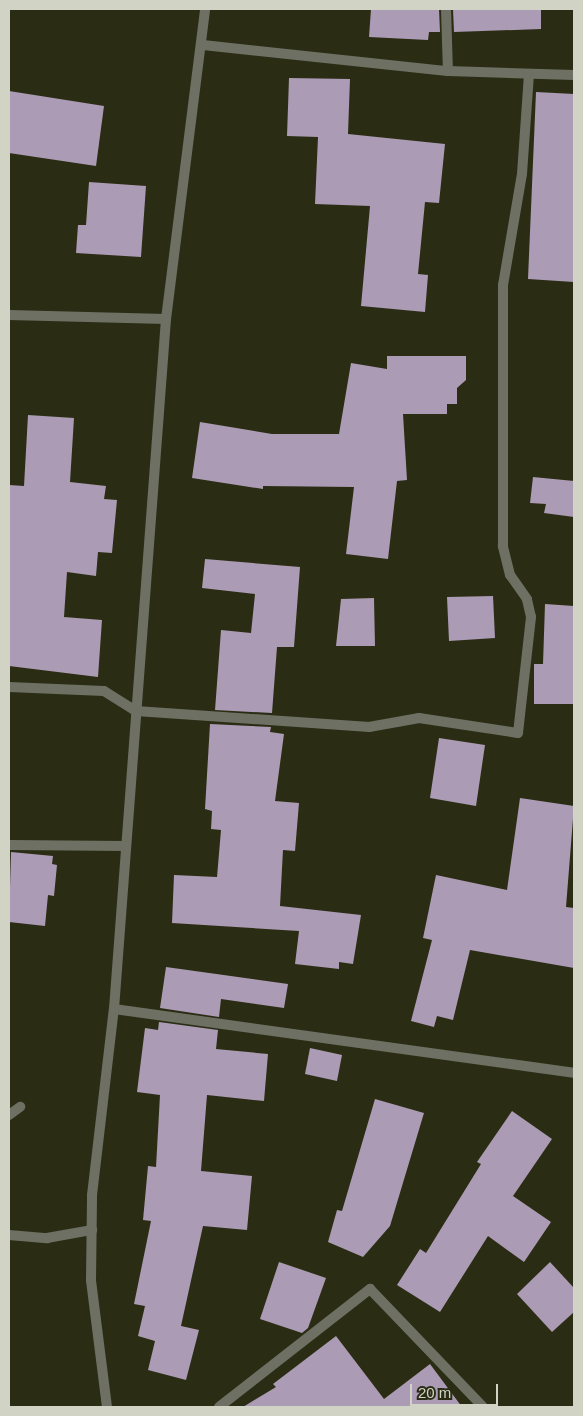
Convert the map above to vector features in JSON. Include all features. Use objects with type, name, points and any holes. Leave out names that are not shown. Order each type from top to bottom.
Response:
[{"type":"street","points":[[107,1407],[91,1280],[92,1230],[114,1009],[166,319],[203,45],[205,9]]},
{"type":"street","points":[[446,9],[448,71]]},
{"type":"street","points":[[203,45],[448,71],[574,75]]},
{"type":"street","points":[[9,687],[104,691],[136,711],[369,728],[419,718],[518,733],[531,617],[527,600],[510,575],[503,546],[503,285],[522,174],[529,74]]},
{"type":"street","points":[[9,315],[166,319]]},
{"type":"street","points":[[9,845],[125,846]]},
{"type":"street","points":[[114,1009],[574,1073]]},
{"type":"street","points":[[9,1115],[20,1107]]},
{"type":"street","points":[[9,1234],[47,1238],[92,1230]]},
{"type":"street","points":[[219,1407],[370,1289],[483,1407]]},
{"type":"building","points":[[371,9],[439,9],[440,32],[429,32],[428,40],[369,37]]},
{"type":"building","points":[[453,9],[541,9],[541,29],[454,32]]},
{"type":"building","points":[[289,78],[350,79],[348,134],[445,144],[439,203],[425,202],[418,274],[428,275],[425,312],[361,306],[370,206],[315,204],[318,137],[287,136]]},
{"type":"building","points":[[9,91],[104,106],[96,166],[9,153]]},
{"type":"building","points":[[536,92],[574,94],[574,282],[528,279]]},
{"type":"building","points":[[89,182],[146,186],[141,257],[76,253],[78,225],[86,225]]},
{"type":"building","points":[[387,356],[466,356],[466,380],[457,388],[457,404],[447,404],[447,414],[403,414],[407,480],[397,481],[388,559],[346,554],[354,487],[263,486],[263,489],[192,478],[200,422],[272,434],[339,434],[351,363],[387,369]]},
{"type":"building","points":[[28,415],[74,418],[70,482],[106,486],[104,499],[117,500],[112,553],[98,552],[96,576],[67,572],[64,617],[102,620],[98,677],[9,666],[9,485],[24,486]]},
{"type":"building","points":[[533,477],[574,481],[574,517],[544,513],[546,504],[530,503]]},
{"type":"building","points":[[205,559],[300,567],[294,647],[277,647],[272,713],[215,710],[221,630],[251,633],[255,594],[202,588]]},
{"type":"building","points":[[493,596],[495,638],[449,641],[447,597]]},
{"type":"building","points":[[374,598],[375,646],[336,646],[341,599]]},
{"type":"building","points":[[545,604],[574,606],[574,704],[534,704],[534,664],[543,664]]},
{"type":"building","points":[[210,724],[271,727],[270,732],[284,734],[275,801],[299,803],[295,851],[283,850],[280,906],[361,915],[353,964],[339,962],[339,969],[295,964],[299,931],[172,923],[174,875],[217,877],[221,830],[211,829],[212,811],[205,809]]},
{"type":"building","points":[[439,738],[485,745],[476,806],[430,798]]},
{"type":"building","points":[[520,798],[574,806],[566,907],[574,908],[574,968],[470,950],[453,1020],[437,1016],[434,1027],[411,1021],[432,940],[423,938],[436,875],[507,890]]},
{"type":"building","points":[[11,852],[53,856],[52,864],[57,865],[54,896],[48,895],[45,926],[9,922]]},
{"type":"building","points":[[166,967],[288,984],[284,1008],[221,999],[219,1017],[160,1008]]},
{"type":"building","points":[[159,1022],[218,1030],[216,1049],[268,1054],[264,1101],[207,1095],[201,1171],[252,1176],[247,1230],[203,1226],[181,1326],[199,1330],[186,1380],[148,1370],[155,1341],[138,1336],[145,1306],[134,1304],[151,1221],[143,1220],[148,1166],[156,1167],[160,1095],[137,1092],[145,1028],[158,1030]]},
{"type":"building","points":[[310,1048],[342,1055],[337,1081],[305,1074]]},
{"type":"building","points":[[375,1099],[424,1113],[390,1226],[363,1257],[328,1242],[337,1210],[342,1211]]},
{"type":"building","points":[[512,1111],[552,1139],[513,1196],[551,1222],[524,1262],[488,1236],[440,1312],[397,1285],[420,1249],[426,1253],[481,1164],[477,1162]]},
{"type":"building","points":[[279,1262],[326,1278],[308,1328],[302,1333],[260,1319]]},
{"type":"building","points":[[550,1262],[574,1288],[574,1312],[552,1332],[517,1294]]},
{"type":"building","points":[[336,1336],[384,1399],[430,1364],[462,1407],[243,1407],[276,1387],[273,1384]]}]
